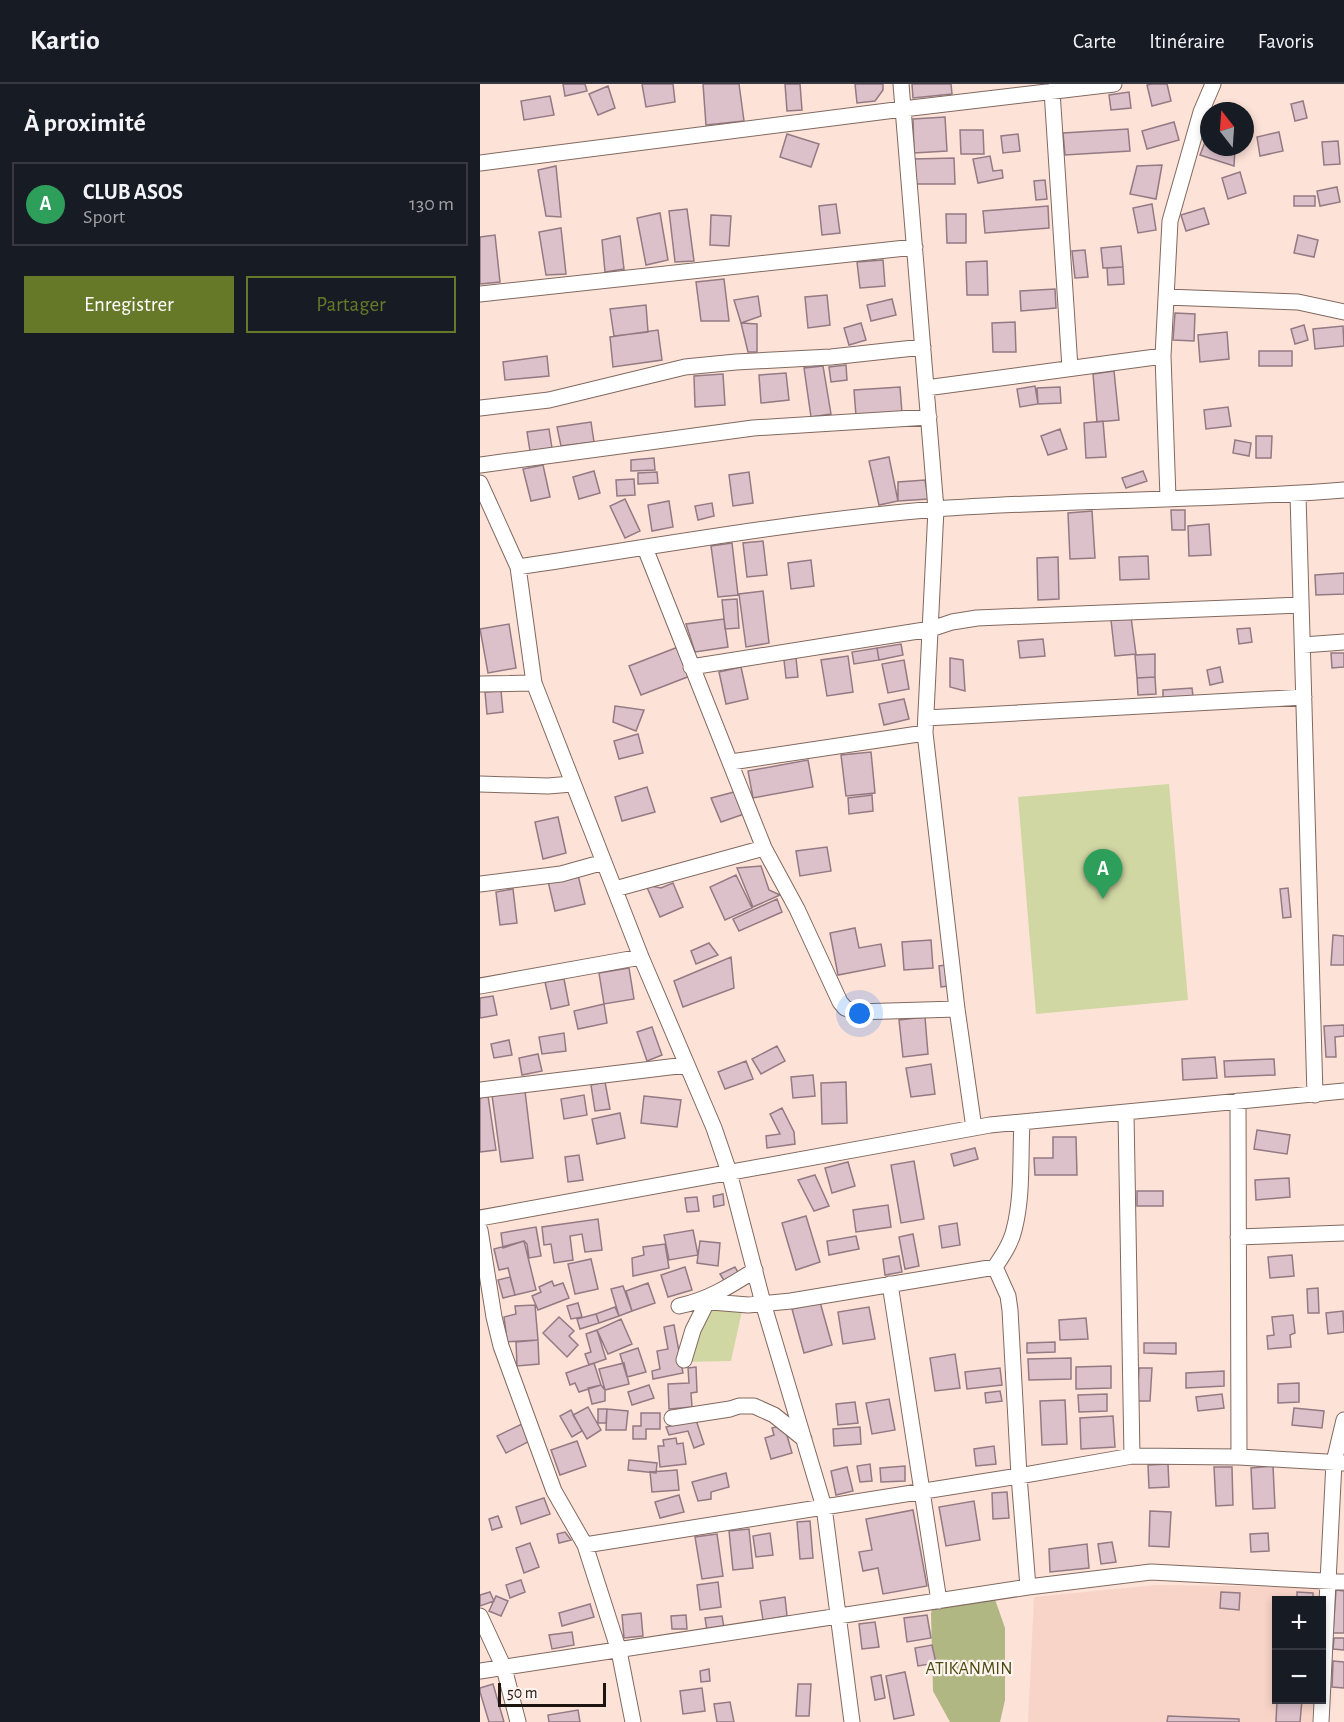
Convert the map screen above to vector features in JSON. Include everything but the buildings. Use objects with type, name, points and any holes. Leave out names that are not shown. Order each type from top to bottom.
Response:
[{"type":"street","points":[[901,84],[936,509],[926,725],[957,1009],[974,1128]]},
{"type":"street","points":[[480,163],[1114,84]]},
{"type":"street","points":[[1168,498],[1163,356],[1170,221],[1201,112],[1213,84]]},
{"type":"street","points":[[1052,91],[1070,369]]},
{"type":"street","points":[[480,294],[915,247]]},
{"type":"street","points":[[1166,297],[1298,302],[1344,312]]},
{"type":"street","points":[[480,408],[549,400],[685,367],[831,357],[923,347]]},
{"type":"street","points":[[926,388],[1163,356]]},
{"type":"street","points":[[480,465],[753,428],[929,417]]},
{"type":"street","points":[[480,483],[518,567],[534,683],[641,957],[714,1128],[729,1172],[763,1303],[824,1507],[852,1722]]},
{"type":"street","points":[[518,567],[786,525],[936,509],[1168,498],[1298,495],[1344,490]]},
{"type":"street","points":[[1298,495],[1315,1095]]},
{"type":"street","points":[[645,548],[764,848],[797,909],[832,987],[845,1008],[856,1012],[957,1009]]},
{"type":"street","points":[[691,667],[931,629],[952,622],[976,618],[1301,605]]},
{"type":"street","points":[[1303,645],[1344,642]]},
{"type":"street","points":[[480,684],[534,683]]},
{"type":"street","points":[[731,762],[926,725],[1304,697]]},
{"type":"street","points":[[480,784],[548,786],[572,784]]},
{"type":"street","points":[[615,889],[764,848]]},
{"type":"street","points":[[480,884],[561,874],[604,862]]},
{"type":"street","points":[[480,986],[641,957]]},
{"type":"street","points":[[480,1090],[686,1065]]},
{"type":"street","points":[[480,1218],[974,1128],[1344,1091]]},
{"type":"street","points":[[1238,1101],[1239,1457]]},
{"type":"street","points":[[1126,1113],[1132,1456]]},
{"type":"street","points":[[679,1306],[703,1302],[748,1305],[791,1301],[995,1267],[1007,1249],[1014,1230],[1019,1196],[1022,1123]]},
{"type":"street","points":[[480,1230],[501,1346],[554,1491],[585,1545],[619,1651],[633,1722]]},
{"type":"street","points":[[1238,1237],[1344,1233]]},
{"type":"street","points":[[995,1267],[1008,1296],[1010,1310],[1028,1587]]},
{"type":"street","points":[[684,1360],[703,1302],[755,1270]]},
{"type":"street","points":[[890,1284],[939,1601]]},
{"type":"street","points":[[672,1418],[739,1406],[754,1406],[774,1415],[804,1439]]},
{"type":"street","points":[[1321,1722],[1327,1580],[1344,1420]]},
{"type":"street","points":[[585,1545],[1132,1456],[1239,1457],[1339,1462]]},
{"type":"street","points":[[480,1671],[1028,1587],[1151,1572],[1344,1582]]},
{"type":"street","points":[[480,1616],[504,1668],[518,1722]]},
{"type":"shaded area","points":[[1156,1585],[1319,1587],[1318,1596],[1272,1596],[1272,1704],[1313,1704],[1312,1722],[1028,1722],[1034,1597]]},
{"type":"green space","points":[[1169,784],[1188,1000],[1036,1014],[1018,797]]},
{"type":"green space","points":[[702,1303],[742,1311],[731,1361],[679,1362]]},
{"type":"green space","name":"ATIKANMIN","points":[[990,1585],[1005,1628],[1005,1700],[1000,1722],[950,1722],[933,1691],[931,1613],[938,1593]]},
{"type":"place","name":"CLUB ASOS","points":[[1103,899]]}]
